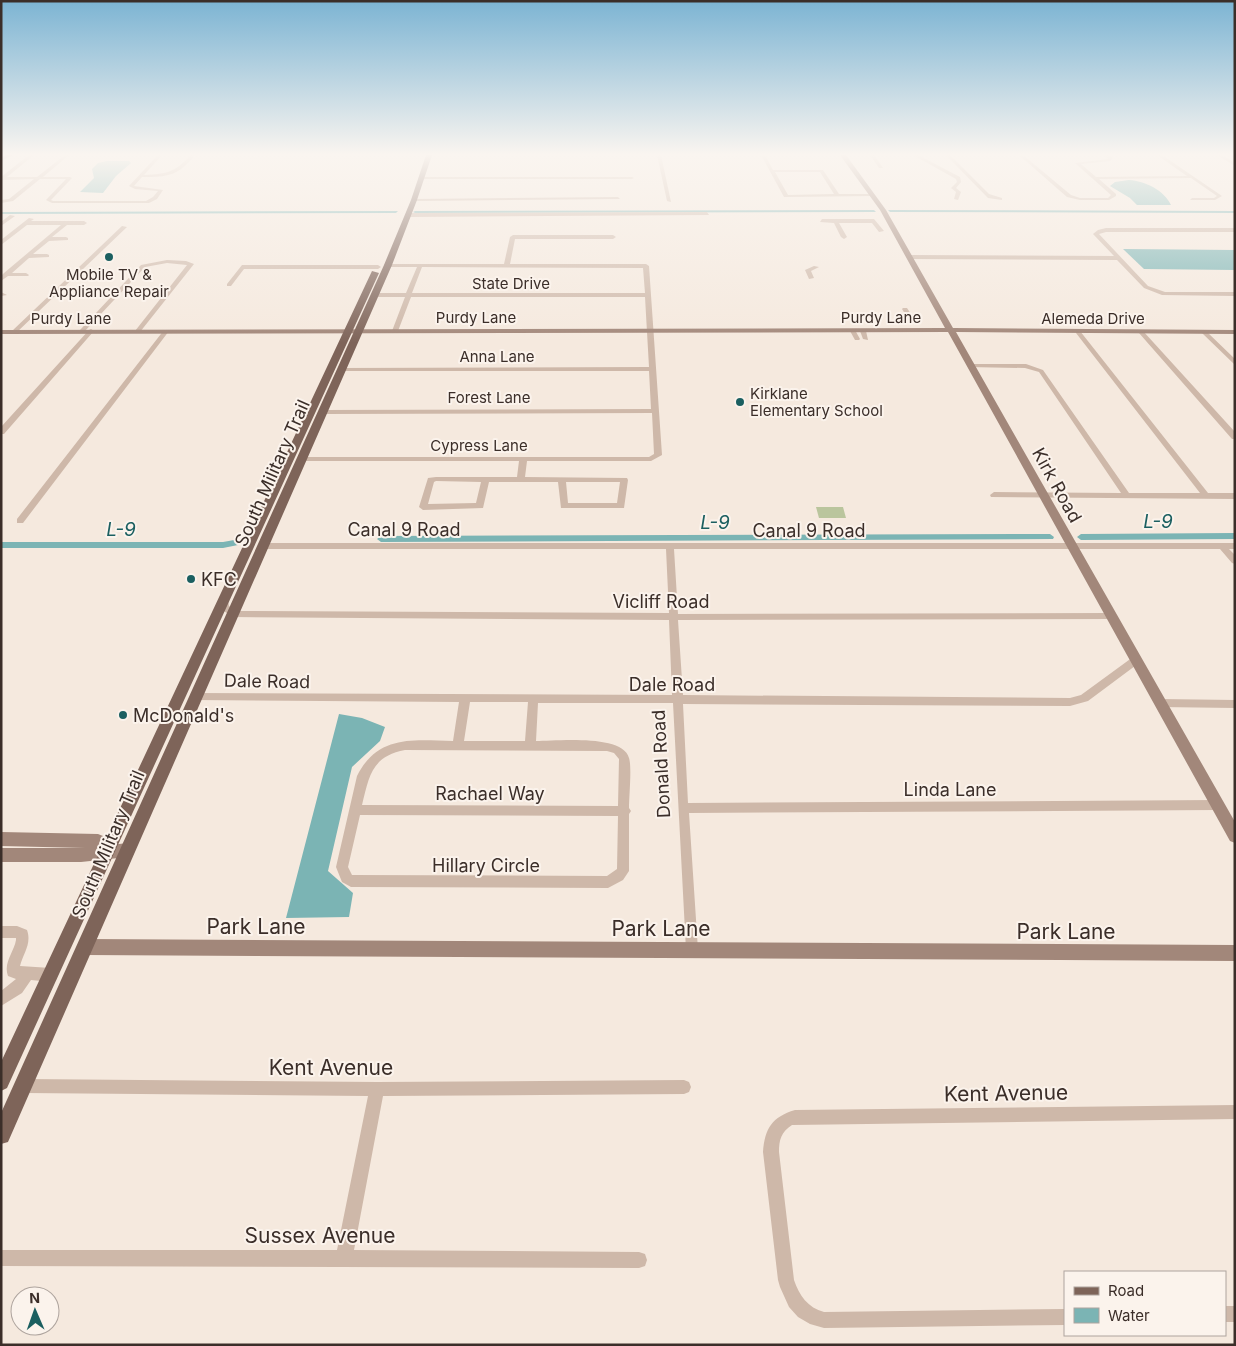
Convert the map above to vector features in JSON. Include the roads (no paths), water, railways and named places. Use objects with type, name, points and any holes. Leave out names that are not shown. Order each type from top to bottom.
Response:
[{"type":"main road","points":[[386,247],[398,218]]},
{"type":"main road","name":"South Military Trail","points":[[1,1136],[25,1086],[195,696],[276,518],[408,218]]},
{"type":"main road","points":[[388,264],[384,262],[390,249],[390,239]]},
{"type":"main road","points":[[375,294],[375,285],[381,270],[379,264]]},
{"type":"main road","name":"South Military Trail","points":[[1,1082],[214,617],[379,264]]},
{"type":"main road","points":[[323,384],[324,393],[318,406],[318,409],[323,412]]},
{"type":"main road","points":[[309,414],[316,418],[317,424]]},
{"type":"main road","points":[[278,481],[280,488],[286,493]]},
{"type":"main road","points":[[268,503],[276,509],[276,518]]},
{"type":"main road","points":[[214,617],[225,630]]},
{"type":"street","points":[[1,243],[33,218]]},
{"type":"street","points":[[491,224],[493,218]]},
{"type":"street","name":"Kirk Road","points":[[885,218],[1235,836]]},
{"type":"street","points":[[822,221],[874,221],[880,231]]},
{"type":"street","points":[[836,221],[844,237]]},
{"type":"street","points":[[27,223],[84,223]]},
{"type":"street","points":[[4,276],[66,223]]},
{"type":"street","points":[[14,332],[124,227]]},
{"type":"street","points":[[1235,230],[1098,232],[1097,235],[1146,287],[1158,293],[1235,294]]},
{"type":"street","points":[[507,264],[513,237],[613,237]]},
{"type":"street","points":[[48,239],[66,239]]},
{"type":"street","points":[[28,256],[47,256]]},
{"type":"street","points":[[909,257],[1118,258]]},
{"type":"street","points":[[82,332],[141,267],[149,263],[184,262],[191,264],[138,331]]},
{"type":"street","points":[[228,285],[242,267],[379,264]]},
{"type":"street","points":[[388,264],[642,264],[646,266],[655,411]]},
{"type":"street","points":[[395,331],[420,264]]},
{"type":"street","points":[[811,278],[808,270],[816,267]]},
{"type":"street","points":[[4,276],[26,275]]},
{"type":"street","name":"State Drive","points":[[375,294],[408,296],[648,295]]},
{"type":"street","points":[[905,309],[910,317],[910,321]]},
{"type":"street","points":[[853,330],[857,339]]},
{"type":"street","points":[[863,330],[866,339]]},
{"type":"street","name":"Purdy Lane","points":[[1,332],[950,330]]},
{"type":"street","name":"Alemeda Drive","points":[[950,330],[1235,332]]},
{"type":"street","points":[[20,521],[166,331]]},
{"type":"street","points":[[1,432],[91,332]]},
{"type":"street","points":[[1078,332],[1206,496]]},
{"type":"street","points":[[1141,332],[1235,437]]},
{"type":"street","points":[[1204,332],[1235,363]]},
{"type":"street","points":[[970,366],[1026,366],[1041,371],[1126,495]]},
{"type":"street","name":"Anna Lane","points":[[341,370],[652,369]]},
{"type":"street","name":"Forest Lane","points":[[323,412],[655,411]]},
{"type":"street","name":"Cypress Lane","points":[[302,459],[651,459],[657,457],[655,411]]},
{"type":"street","points":[[525,480],[526,459]]},
{"type":"street","points":[[485,480],[480,506],[424,507],[431,480],[485,480],[525,480],[562,480],[624,480],[621,506],[564,506],[562,480]]},
{"type":"street","points":[[994,495],[1235,496]]},
{"type":"street","name":"Canal 9 Road","points":[[263,546],[1235,546]]},
{"type":"street","name":"Donald Road","points":[[670,546],[692,950]]},
{"type":"street","points":[[1222,546],[1235,561]]},
{"type":"street","points":[[224,596],[224,608],[233,614]]},
{"type":"street","name":"Vicliff Road","points":[[233,614],[673,617],[1111,616]]},
{"type":"street","name":"Dale Road","points":[[195,696],[678,701],[1070,702],[1084,698],[1136,660]]},
{"type":"street","points":[[458,745],[465,699]]},
{"type":"street","points":[[530,746],[533,699]]},
{"type":"street","points":[[1160,703],[1235,704]]},
{"type":"street","name":"Hillary Circle","points":[[405,745],[530,746],[608,746],[618,750],[624,758],[623,871],[619,876],[608,882],[358,883],[346,878],[342,867],[355,810],[366,771],[381,753],[405,745]]},
{"type":"street","name":"Linda Lane","points":[[683,808],[1217,805]]},
{"type":"street","name":"Rachael Way","points":[[355,810],[625,810]]},
{"type":"street","points":[[1,839],[98,841],[107,852]]},
{"type":"street","points":[[1,855],[81,855],[128,850]]},
{"type":"street","points":[[1,932],[17,932],[22,935],[23,941],[13,964],[13,971],[51,975]]},
{"type":"street","name":"Park Lane","points":[[86,947],[1235,953]]},
{"type":"street","points":[[1,999],[17,988],[28,974]]},
{"type":"street","name":"Kent Avenue","points":[[25,1086],[377,1089],[684,1087]]},
{"type":"street","points":[[344,1258],[377,1089]]},
{"type":"street","name":"Kent Avenue","points":[[1064,1316],[815,1318],[805,1313],[796,1304],[786,1280],[771,1152],[774,1131],[786,1119],[795,1117],[1235,1112]]},
{"type":"street","name":"Sussex Avenue","points":[[1,1258],[639,1260]]},
{"type":"water","points":[[1123,249],[1235,250],[1235,270],[1144,269]]},
{"type":"water","points":[[339,714],[362,718],[385,727],[380,741],[352,767],[328,871],[353,893],[349,917],[286,918]]},
{"type":"waterway","name":"L-9","points":[[1081,537],[1235,536]]},
{"type":"waterway","name":"L-9","points":[[381,539],[1050,537]]},
{"type":"waterway","name":"L-9","points":[[1,545],[223,545],[240,542]]},
{"type":"place","name":"Mobile TV & Appliance Repair","points":[[109,257]]},
{"type":"place","name":"Kirklane Elementary School","points":[[740,402]]},
{"type":"place","name":"KFC","points":[[191,579]]},
{"type":"place","name":"McDonald's","points":[[123,715]]}]
